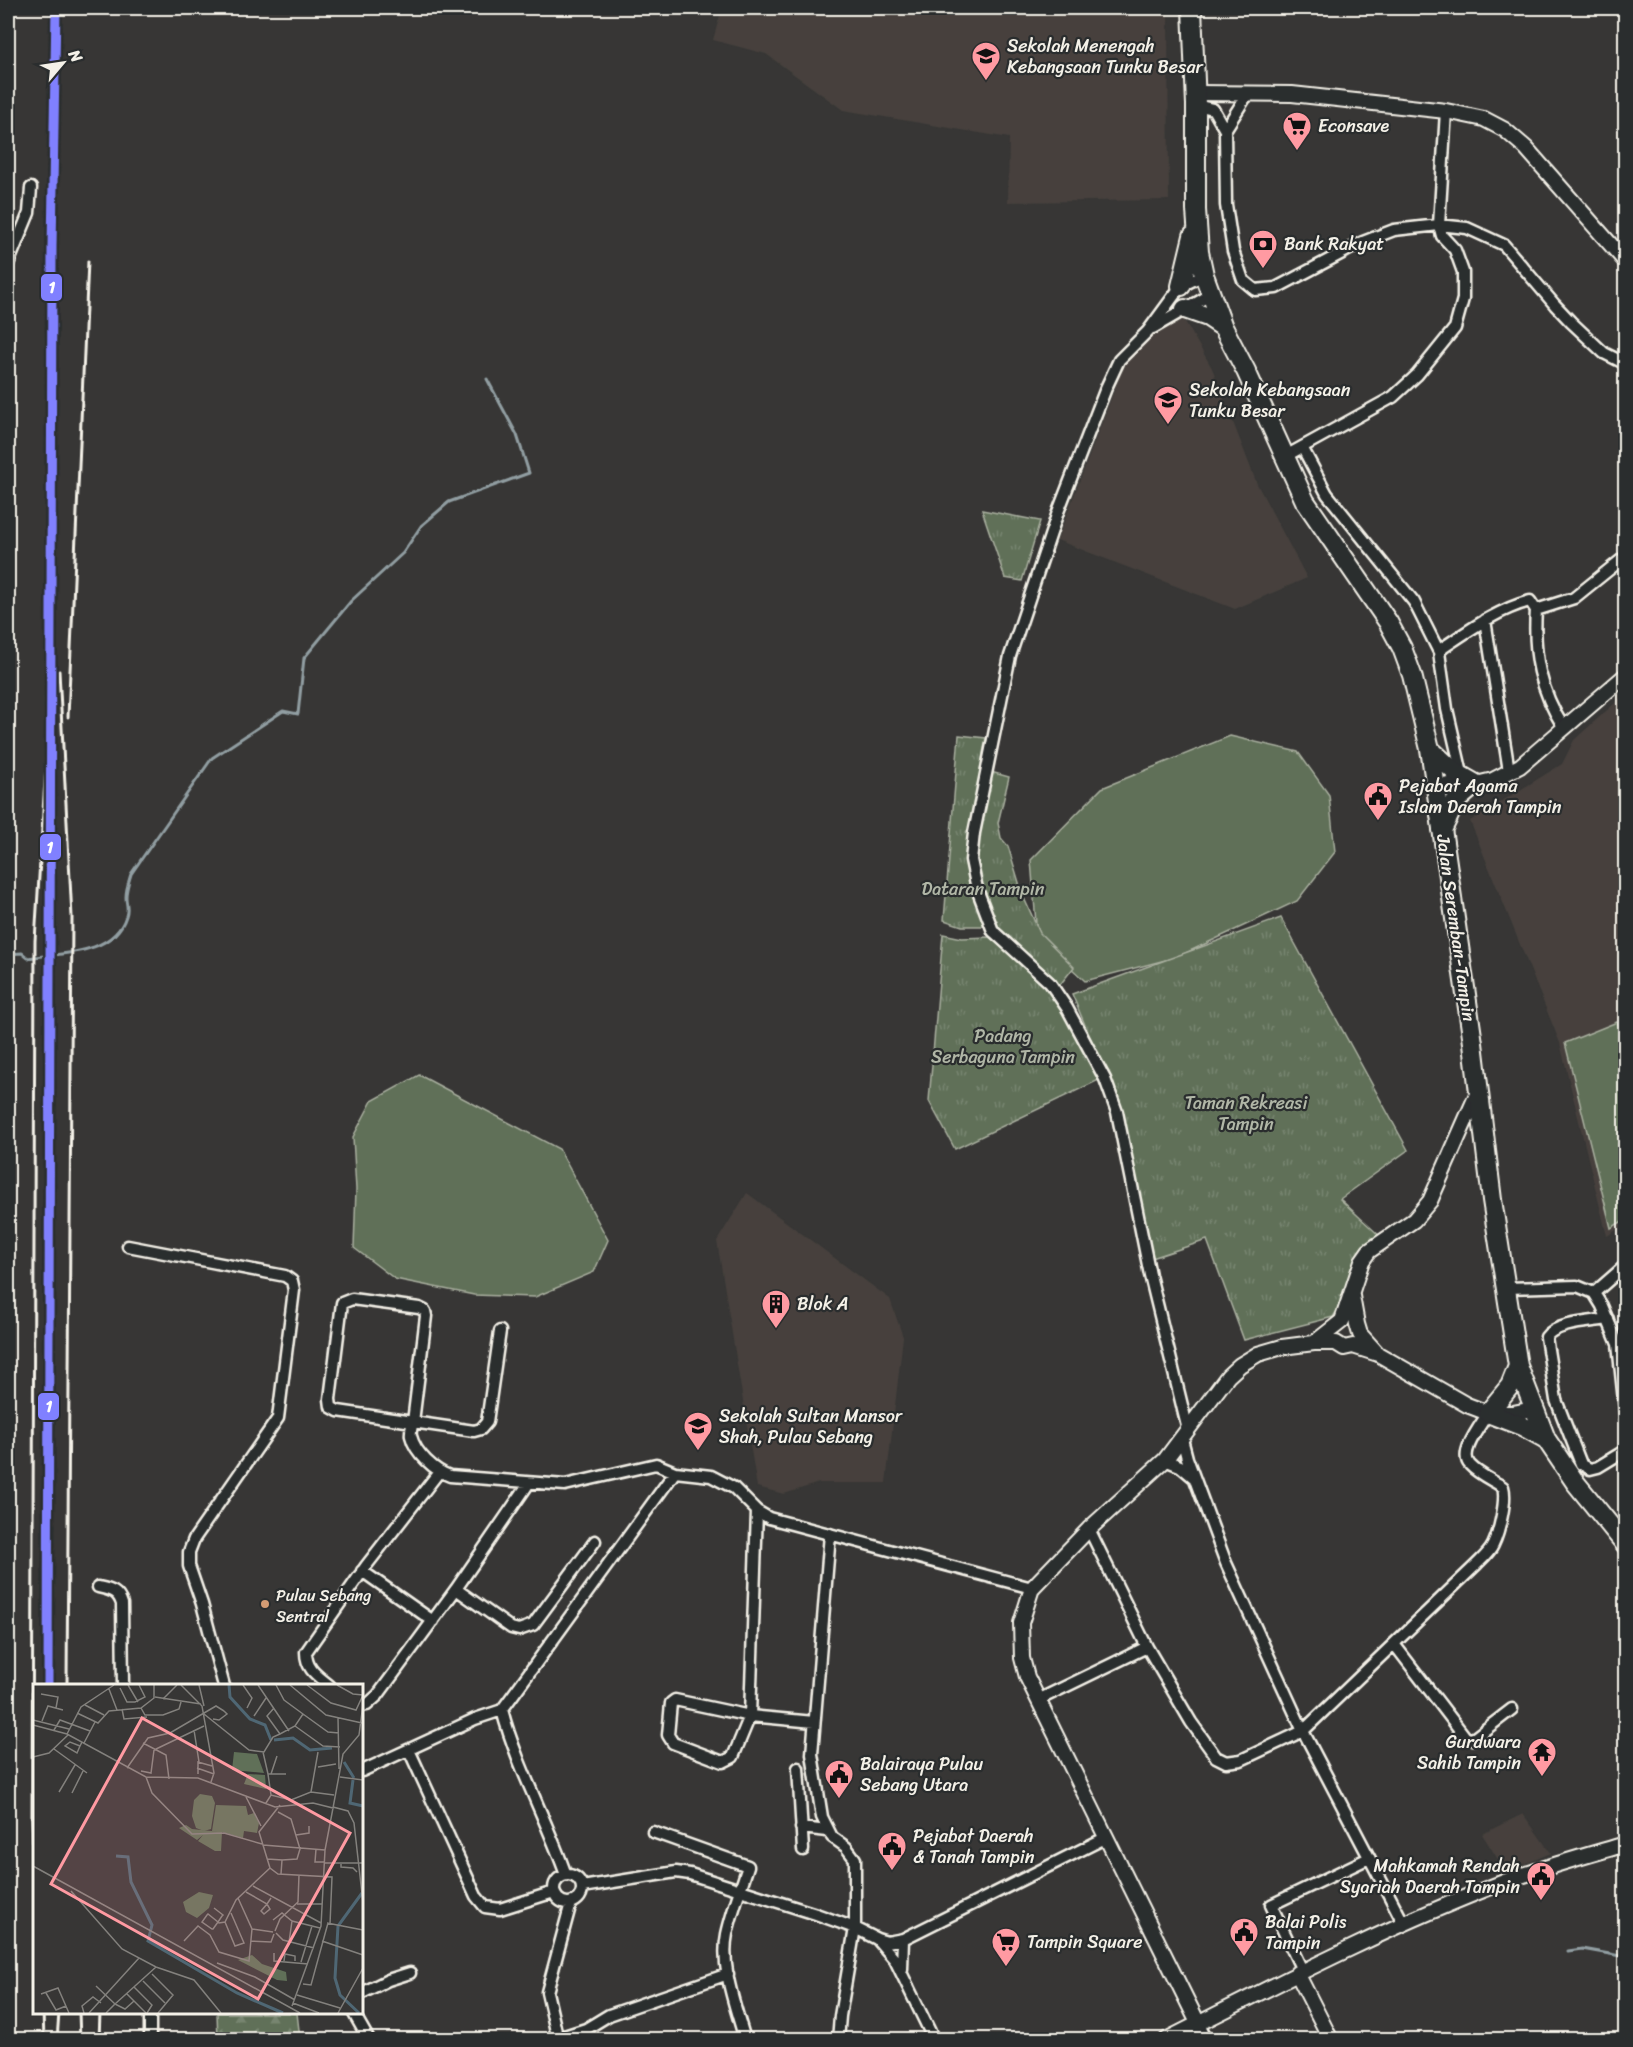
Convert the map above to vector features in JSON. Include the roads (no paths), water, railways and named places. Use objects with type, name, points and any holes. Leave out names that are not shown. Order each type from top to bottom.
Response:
[{"type":"highway","name":"Jalan Seremban-Tampin","points":[[1192,8],[1196,99],[1196,220],[1204,275],[1223,327],[1246,371],[1305,501],[1388,622],[1402,648],[1421,707],[1430,749],[1479,1090],[1492,1200],[1518,1366],[1546,1439],[1575,1482],[1626,1545]]},
{"type":"highway","points":[[1181,286],[1196,220]]},
{"type":"highway","points":[[1185,309],[1208,316],[1223,327]]},
{"type":"highway","points":[[1430,749],[1466,784],[1442,830]]},
{"type":"highway","points":[[1518,1366],[1510,1386],[1488,1413],[1522,1426],[1546,1439]]},
{"type":"street","points":[[1196,99],[1292,94],[1446,111],[1484,119],[1505,130],[1526,148],[1626,262]]},
{"type":"street","points":[[1225,130],[1247,95]]},
{"type":"street","points":[[1196,99],[1213,109],[1225,130],[1226,205],[1233,251],[1243,280],[1255,290],[1276,288],[1363,242],[1394,230],[1438,225],[1467,228],[1504,245],[1555,305],[1580,330],[1604,353],[1626,364]]},
{"type":"street","points":[[1284,456],[1394,397],[1417,375],[1455,328],[1463,299],[1463,272],[1455,250],[1442,236],[1438,225],[1446,111]]},
{"type":"street","points":[[8,264],[29,213],[31,188]]},
{"type":"street","points":[[1204,275],[1181,286],[1148,331],[1119,360],[1106,388],[1058,513],[1010,656],[974,833],[971,860],[977,889],[993,931],[1050,983],[1067,1008],[1112,1096],[1118,1112],[1150,1275],[1185,1434],[1187,1458],[1226,1563],[1303,1731],[1404,1924]]},
{"type":"street","points":[[1148,331],[1210,295]]},
{"type":"street","points":[[1302,447],[1327,494],[1414,602],[1439,652],[1447,709],[1466,784]]},
{"type":"street","points":[[1439,652],[1444,646],[1485,620],[1520,603],[1533,605],[1574,598],[1626,556]]},
{"type":"street","points":[[1533,605],[1534,641],[1542,684],[1551,707],[1564,728]]},
{"type":"street","points":[[1485,620],[1509,771]]},
{"type":"street","points":[[1436,791],[1457,784],[1493,780],[1520,766],[1626,675]]},
{"type":"street","points":[[1336,1343],[1333,1336],[1352,1294],[1362,1261],[1369,1251],[1414,1220],[1430,1201],[1479,1090]]},
{"type":"street","points":[[128,1246],[285,1276],[292,1281],[294,1290],[278,1418],[194,1539],[189,1552],[189,1566],[202,1604],[223,1684]]},
{"type":"street","points":[[1594,1293],[1626,1265]]},
{"type":"street","points":[[1506,1288],[1577,1286],[1594,1293],[1618,1344],[1626,1420]]},
{"type":"street","points":[[1352,1294],[1357,1335]]},
{"type":"street","points":[[500,1330],[487,1422],[481,1429],[474,1431],[412,1422],[338,1411],[331,1407],[330,1399],[342,1302],[347,1300],[419,1308],[425,1311],[426,1316],[412,1422],[411,1436],[418,1449],[439,1472],[450,1476],[565,1485],[656,1464],[675,1472],[711,1476],[734,1488],[757,1511],[769,1518],[1032,1588]]},
{"type":"street","points":[[1608,1319],[1557,1328],[1549,1332],[1546,1337],[1556,1400],[1581,1464],[1590,1469],[1598,1467],[1626,1450]]},
{"type":"street","points":[[1314,1343],[1338,1324],[1350,1320],[1357,1335],[1377,1354],[1467,1405],[1488,1413],[1513,1413],[1533,1409],[1556,1400]]},
{"type":"street","points":[[1207,2040],[1038,1700],[1028,1677],[1021,1640],[1021,1623],[1032,1588],[1089,1529],[1165,1460],[1228,1376],[1240,1365],[1258,1354],[1282,1347],[1336,1343],[1344,1348],[1357,1335]]},
{"type":"street","points":[[1089,1529],[1147,1647],[1191,1722],[1216,1757],[1226,1762],[1241,1760],[1303,1731],[1493,1546],[1504,1503],[1503,1487],[1470,1465],[1466,1458],[1466,1450],[1488,1413]]},
{"type":"street","points":[[1165,1460],[1180,1466],[1196,1479]]},
{"type":"street","points":[[327,1684],[313,1673],[306,1662],[306,1652],[362,1571],[439,1472]]},
{"type":"street","points":[[363,1771],[474,1719],[502,1710],[675,1472]]},
{"type":"street","points":[[363,1706],[378,1695],[456,1589],[529,1483]]},
{"type":"street","points":[[757,1511],[750,1716],[733,1757],[729,1761],[723,1762],[673,1743],[668,1735],[671,1703],[675,1700],[750,1716],[814,1722]]},
{"type":"street","points":[[830,1534],[812,1754],[822,1817],[832,1837],[846,1847],[855,1859],[855,1928],[838,2040]]},
{"type":"street","points":[[456,1589],[511,1628],[519,1630],[533,1625],[595,1541]]},
{"type":"street","points":[[362,1571],[433,1621]]},
{"type":"street","points":[[98,1587],[111,1590],[119,1595],[123,1604],[123,1684]]},
{"type":"street","points":[[1394,1644],[1466,1738],[1473,1739],[1512,1709]]},
{"type":"street","points":[[1038,1700],[1147,1647]]},
{"type":"street","points":[[502,1710],[508,1733],[553,1836],[566,1875]]},
{"type":"street","points":[[409,1750],[476,1896],[485,1907],[500,1909],[554,1892]]},
{"type":"street","points":[[798,1767],[803,1850]]},
{"type":"street","points":[[801,1828],[828,1831]]},
{"type":"street","points":[[653,1832],[748,1866],[727,1935],[726,1952],[728,1974],[745,2040]]},
{"type":"street","points":[[582,1887],[676,1872],[708,1878],[740,1891],[855,1928],[887,1942],[903,1939],[1107,1836]]},
{"type":"street","points":[[1166,2040],[1299,1972],[1404,1924],[1502,1883],[1626,1844]]},
{"type":"street","points":[[1331,2040],[1270,1905],[1369,1858]]},
{"type":"street","points":[[571,1904],[558,1900],[554,1892],[558,1879],[566,1875],[574,1876],[582,1887],[581,1896],[571,1904],[547,1992],[558,2038],[586,2029],[609,2015],[728,1974]]},
{"type":"street","points":[[877,1939],[891,1954],[934,2040]]},
{"type":"street","points":[[902,1975],[903,1939]]},
{"type":"street","points":[[363,1992],[388,1980],[410,1973]]},
{"type":"street","points":[[150,2014],[150,2040]]},
{"type":"street","points":[[354,2014],[369,2040]]},
{"type":"waterway","points":[[8,954],[22,953],[28,958],[85,950],[110,938],[120,929],[126,916],[126,894],[131,874],[212,758],[283,711],[298,714],[304,658],[351,601],[403,553],[421,526],[449,502],[529,473],[517,435],[487,379]]},
{"type":"waterway","points":[[1568,1951],[1582,1949],[1626,1957]]},
{"type":"railway","points":[[68,717],[88,261]]},
{"type":"railway","points":[[33,1842],[35,941],[52,666]]},
{"type":"railway","points":[[59,671],[72,917],[67,1684]]},
{"type":"railway","points":[[43,2014],[44,2040]]},
{"type":"railway","points":[[57,2040],[59,2014]]},
{"type":"railway","points":[[79,2014],[80,2040]]},
{"type":"railway","points":[[99,2040],[100,2014]]},
{"type":"place","name":"Sekolah Menengah Kebangsaan Tunku Besar","points":[[986,82]]},
{"type":"place","name":"Econsave","points":[[1297,152]]},
{"type":"place","name":"Bank Rakyat","points":[[1263,270]]},
{"type":"place","name":"Sekolah Kebangsaan Tunku Besar","points":[[1168,426]]},
{"type":"place","name":"Pejabat Agama Islam Daerah Tampin","points":[[1378,822]]},
{"type":"place","name":"Blok A","points":[[776,1330]]},
{"type":"place","name":"Sekolah Sultan Mansor Shah, Pulau Sebang","points":[[698,1452]]},
{"type":"place","name":"Pulau Sebang Sentral","points":[[265,1604]]},
{"type":"place","name":"Gurdwara Sahib Tampin","points":[[1542,1778]]},
{"type":"place","name":"Balairaya Pulau Sebang Utara","points":[[839,1800]]},
{"type":"place","name":"Pejabat Daerah & Tanah Tampin","points":[[892,1872]]},
{"type":"place","name":"Mahkamah Rendah Syariah Daerah Tampin","points":[[1541,1902]]},
{"type":"place","name":"Balai Polis Tampin","points":[[1244,1958]]},
{"type":"place","name":"Tampin Square","points":[[1006,1968]]},
{"type":"park label","name":"Dataran Tampin","points":[[983,889]]},
{"type":"park label","name":"Padang Serbaguna Tampin","points":[[1003,1046]]},
{"type":"park label","name":"Taman Rekreasi Tampin","points":[[1246,1113]]}]
